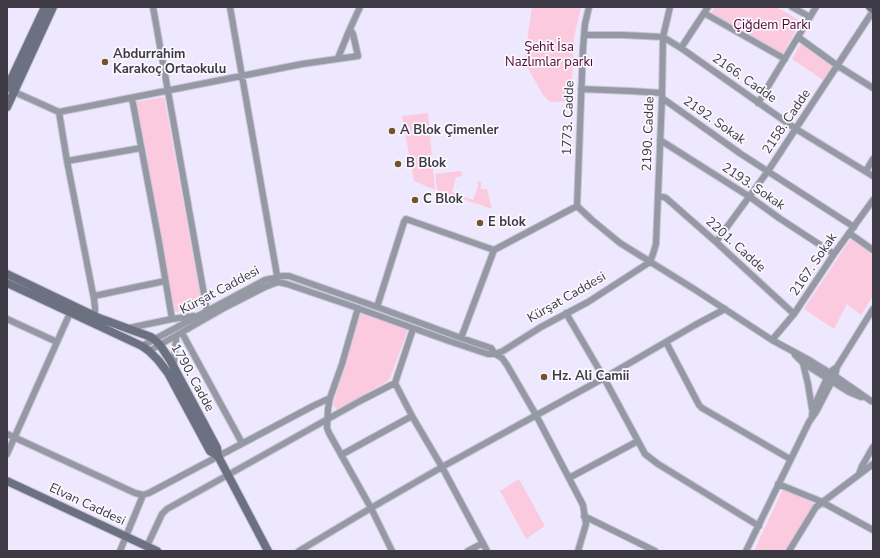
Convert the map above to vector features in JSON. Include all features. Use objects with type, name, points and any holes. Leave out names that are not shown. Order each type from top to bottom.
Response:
[{"type":"street","points":[[7,107],[9,89],[45,7]]},
{"type":"street","points":[[9,89],[53,7]]},
{"type":"street","points":[[153,7],[207,310]]},
{"type":"street","points":[[230,7],[278,280]]},
{"type":"street","points":[[338,58],[360,7]]},
{"type":"street","name":"1773. Cadde","points":[[577,206],[584,35],[589,7]]},
{"type":"street","name":"2190. Cadde","points":[[650,262],[656,244],[663,37],[670,7]]},
{"type":"street","points":[[681,48],[708,7]]},
{"type":"street","points":[[792,7],[810,17]]},
{"type":"street","points":[[758,103],[816,7]]},
{"type":"street","points":[[870,7],[873,10]]},
{"type":"street","name":"2158. Cadde","points":[[716,242],[768,171],[838,66],[873,10]]},
{"type":"street","points":[[704,13],[785,59]]},
{"type":"street","points":[[9,89],[59,112],[338,58],[358,56],[354,35],[349,31]]},
{"type":"street","points":[[584,35],[663,37]]},
{"type":"street","name":"2166. Cadde","points":[[663,37],[796,129],[873,176]]},
{"type":"street","points":[[798,37],[838,66],[873,88]]},
{"type":"street","points":[[581,89],[630,91],[662,96]]},
{"type":"street","name":"2192. Sokak","points":[[662,96],[741,154],[854,227]]},
{"type":"street","points":[[132,98],[172,320]]},
{"type":"street","points":[[59,112],[67,161],[94,296],[95,316]]},
{"type":"street","name":"2193. Sokak","points":[[660,140],[750,197],[834,254]]},
{"type":"street","points":[[67,161],[142,148]]},
{"type":"street","points":[[866,171],[873,159]]},
{"type":"street","name":"2201. Cadde","points":[[658,196],[666,198],[794,314]]},
{"type":"street","name":"2167. Sokak","points":[[772,340],[794,314],[834,254],[873,200]]},
{"type":"street","points":[[461,338],[494,250],[577,206],[620,244],[772,340],[809,360],[849,392],[872,402]]},
{"type":"street","points":[[377,307],[406,219],[494,250]]},
{"type":"street","points":[[849,233],[873,250]]},
{"type":"street","name":"Kürşat Caddesi","points":[[150,351],[158,342],[207,310],[265,280],[278,280],[413,329],[488,354],[495,354],[503,351],[541,327],[598,296],[650,262]]},
{"type":"street","points":[[7,274],[95,316],[127,329],[198,316]]},
{"type":"street","name":"Kürşat Caddesi","points":[[142,346],[176,337],[224,308],[278,280],[289,276],[491,348],[495,354]]},
{"type":"street","points":[[94,296],[165,281]]},
{"type":"street","points":[[7,283],[142,346]]},
{"type":"street","points":[[358,308],[342,364],[330,398],[327,428],[371,508],[392,551]]},
{"type":"street","points":[[299,551],[442,467],[604,378],[725,309]]},
{"type":"street","points":[[746,551],[809,422],[817,400],[873,310]]},
{"type":"street","points":[[7,454],[70,313]]},
{"type":"street","points":[[566,313],[604,378],[645,454],[759,526]]},
{"type":"street","points":[[7,319],[57,342]]},
{"type":"street","name":"1790. Cadde","points":[[127,329],[158,342],[174,368],[217,448],[218,456],[268,551]]},
{"type":"street","points":[[147,546],[164,512],[171,507],[395,383],[413,329]]},
{"type":"street","points":[[182,333],[242,443]]},
{"type":"street","points":[[174,368],[176,337]]},
{"type":"street","points":[[666,342],[696,400],[702,408],[790,459]]},
{"type":"street","name":"1790. Cadde","points":[[142,346],[150,351],[168,373],[210,450],[218,456]]},
{"type":"street","points":[[792,351],[803,363],[831,377]]},
{"type":"street","points":[[495,354],[502,358],[507,365],[536,415],[583,505],[586,524],[578,551]]},
{"type":"street","points":[[803,363],[813,411]]},
{"type":"street","points":[[809,422],[816,412],[831,377]]},
{"type":"street","points":[[395,383],[487,551]]},
{"type":"street","points":[[7,434],[135,493],[143,495],[330,398]]},
{"type":"street","points":[[341,455],[412,416]]},
{"type":"street","points":[[569,478],[638,441]]},
{"type":"street","points":[[859,474],[873,447]]},
{"type":"street","points":[[789,551],[816,507],[873,464]]},
{"type":"street","name":"Elvan Caddesi","points":[[7,481],[157,551]]},
{"type":"street","points":[[778,484],[822,502],[873,530]]},
{"type":"street","points":[[120,551],[143,495]]},
{"type":"street","points":[[584,516],[656,551]]},
{"type":"street","points":[[468,551],[483,543]]},
{"type":"green space","name":"Şehit İsa Nazlımlar parkı","points":[[532,7],[581,7],[574,37],[571,101],[550,102],[543,95],[524,61]]},
{"type":"green space","name":"Çiğdem Parkı","points":[[715,7],[776,7],[801,21],[783,54],[711,13]]},
{"type":"green space","points":[[801,43],[833,65],[823,80],[792,59]]},
{"type":"green space","points":[[164,97],[202,305],[199,309],[174,312],[136,102]]},
{"type":"green space","points":[[428,113],[435,190],[414,181],[402,116]]},
{"type":"green space","points":[[461,171],[462,176],[456,177],[452,192],[473,200],[478,187],[477,181],[481,182],[481,189],[487,189],[492,209],[437,190],[435,174]]},
{"type":"green space","points":[[851,238],[873,254],[873,296],[861,315],[847,304],[834,329],[804,309]]},
{"type":"green space","points":[[359,313],[408,330],[388,381],[337,410],[333,405]]},
{"type":"green space","points":[[519,479],[545,526],[526,539],[500,491]]},
{"type":"green space","points":[[784,490],[813,503],[813,507],[786,551],[754,551],[782,491]]},
{"type":"place","name":"Abdurrahim Karakoç Ortaokulu","points":[[105,62]]},
{"type":"place","name":"A Blok Çimenler","points":[[392,131]]},
{"type":"place","name":"B Blok","points":[[398,164]]},
{"type":"place","name":"C Blok","points":[[415,200]]},
{"type":"place","name":"E blok","points":[[480,223]]},
{"type":"place","name":"Hz. Ali Camii","points":[[544,377]]}]
